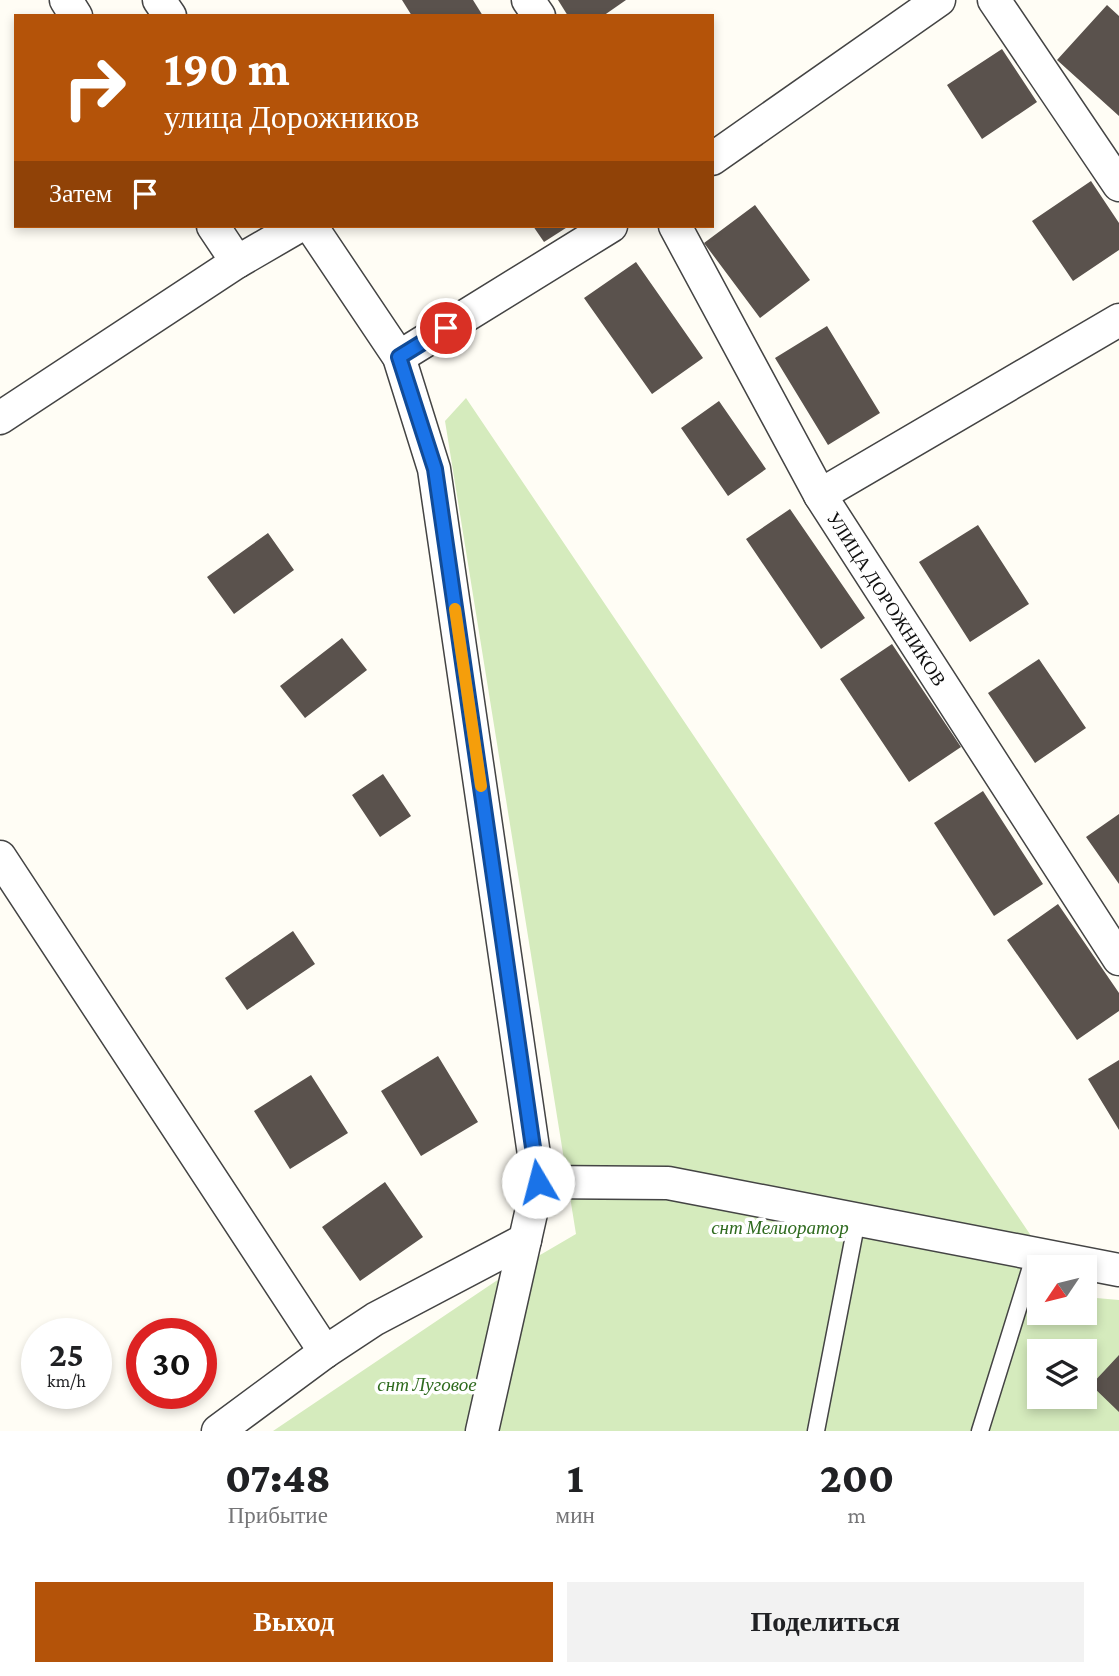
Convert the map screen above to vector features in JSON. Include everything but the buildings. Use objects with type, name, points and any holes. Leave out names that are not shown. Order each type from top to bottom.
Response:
[{"type":"street","points":[[714,158],[939,0]]},
{"type":"street","points":[[993,0],[1119,185]]},
{"type":"street","points":[[215,228],[237,262]]},
{"type":"street","points":[[0,418],[237,262],[296,228]]},
{"type":"street","points":[[312,228],[399,357],[435,469],[538,1182],[482,1431]]},
{"type":"street","points":[[399,357],[608,228]]},
{"type":"street","name":"УЛИЦА ДОРОЖНИКОВ","points":[[676,228],[820,495],[1119,959]]},
{"type":"street","points":[[820,495],[1119,320]]},
{"type":"street","points":[[0,857],[325,1352]]},
{"type":"street","points":[[538,1182],[668,1183],[1119,1270]]},
{"type":"street","points":[[225,1428],[325,1352],[375,1319],[525,1240]]},
{"type":"lane","points":[[816,1431],[857,1220]]},
{"type":"lane","points":[[980,1431],[1035,1254]]},
{"type":"green space","name":"снт Мелиоратор","points":[[466,398],[1044,1255],[1027,1255],[1027,1325],[1097,1325],[1097,1298],[1119,1300],[1119,1431],[273,1431],[499,1279],[576,1234],[445,421]]},
{"type":"slow traffic","points":[[455,609],[481,786]]},
{"type":"route","points":[[446,328],[399,357],[435,469],[538,1182]]},
{"type":"park label","name":"снт Луговое","points":[[427,1384]]}]
